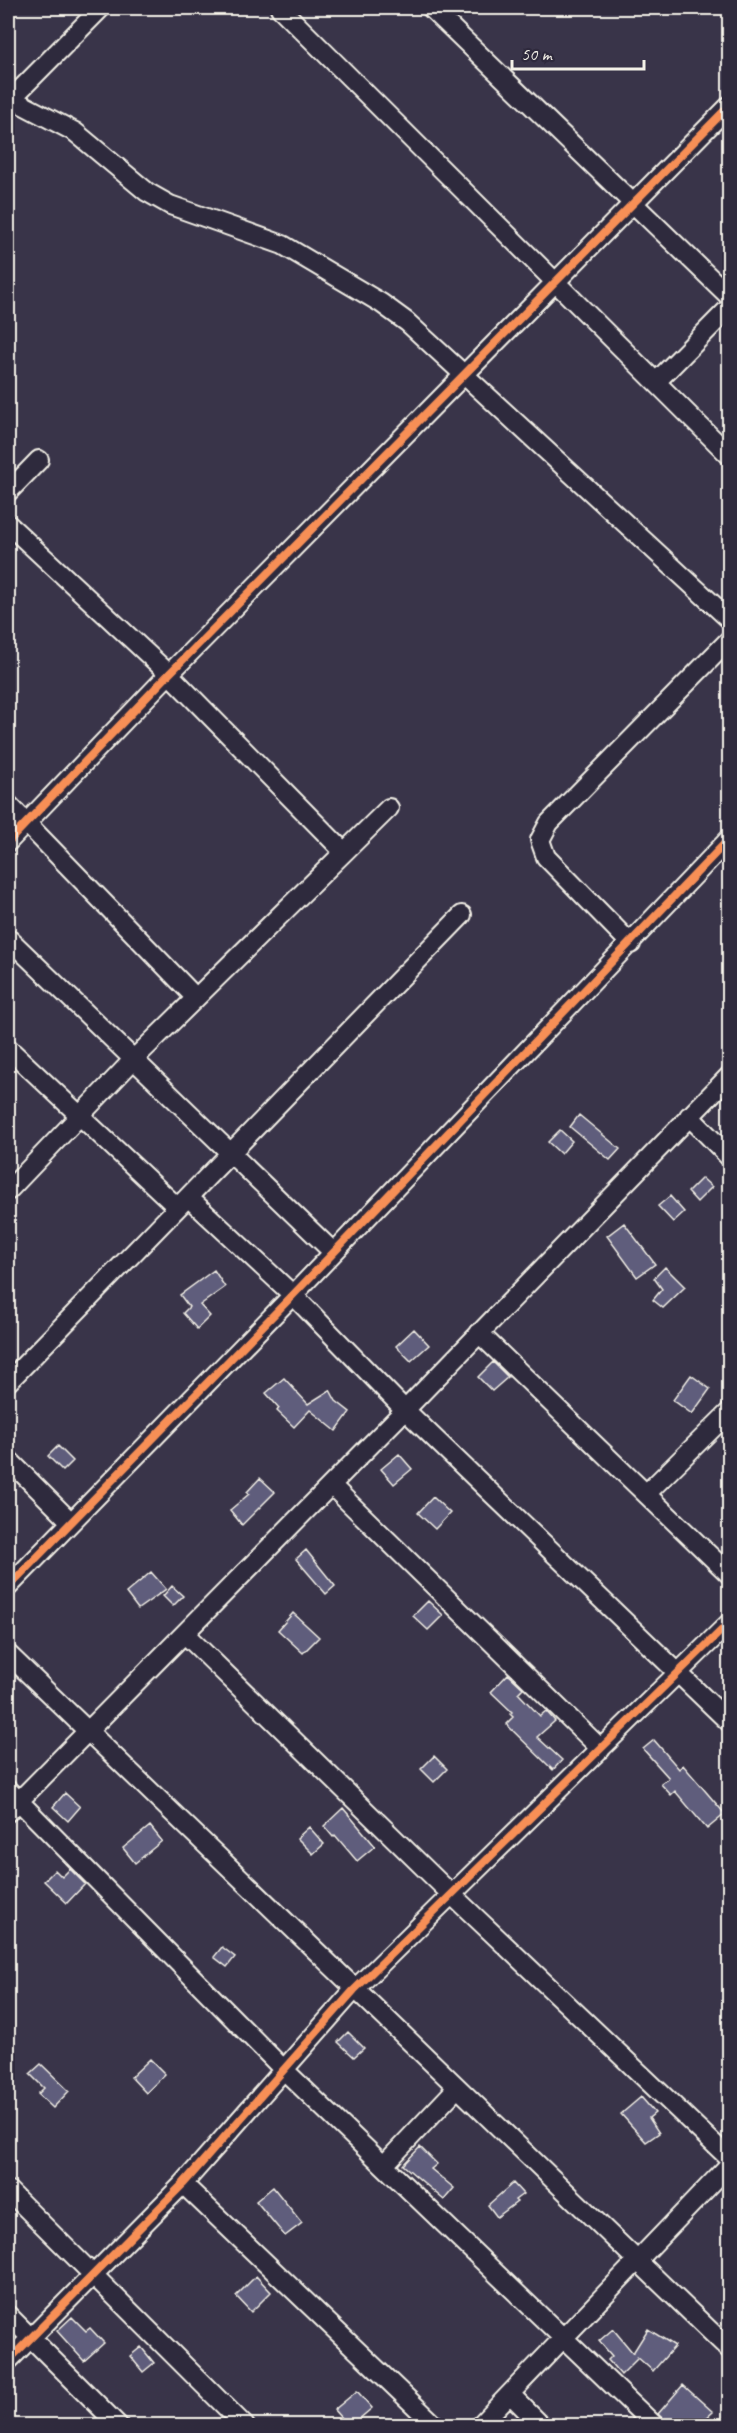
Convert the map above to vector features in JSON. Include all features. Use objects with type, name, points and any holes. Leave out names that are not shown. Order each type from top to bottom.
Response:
[{"type":"street","points":[[101,8],[9,98],[75,132],[147,192],[170,205],[243,228],[283,245],[315,262],[407,322],[466,374],[729,620]]},
{"type":"street","points":[[283,8],[729,456]]},
{"type":"street","points":[[431,8],[729,297]]},
{"type":"street","points":[[8,842],[169,674],[729,105]]},
{"type":"street","points":[[656,382],[729,307]]},
{"type":"street","points":[[8,492],[39,460]]},
{"type":"street","points":[[8,524],[169,674],[344,852]]},
{"type":"street","points":[[631,944],[546,857],[540,840],[549,823],[729,639]]},
{"type":"street","points":[[8,804],[196,998]]},
{"type":"street","points":[[8,1191],[133,1060],[389,808]]},
{"type":"street","points":[[8,1587],[631,944],[729,838]]},
{"type":"street","points":[[8,1382],[462,915]]},
{"type":"street","points":[[8,938],[333,1252]]},
{"type":"street","points":[[8,1048],[79,1116],[293,1295],[405,1410],[729,1723]]},
{"type":"street","points":[[655,2426],[283,2069],[11,1801],[86,1732],[185,1634],[729,1075]]},
{"type":"street","points":[[689,1116],[729,1158]]},
{"type":"street","points":[[479,1333],[729,1575]]},
{"type":"street","points":[[646,1494],[729,1412]]},
{"type":"street","points":[[8,1459],[70,1521]]},
{"type":"street","points":[[331,1485],[601,1749]]},
{"type":"street","points":[[8,2361],[183,2184],[354,1990],[729,1623]]},
{"type":"street","points":[[185,1634],[451,1894],[729,2159]]},
{"type":"street","points":[[8,1654],[86,1732],[729,2350]]},
{"type":"street","points":[[384,2165],[456,2088]]},
{"type":"street","points":[[479,2426],[729,2164]]},
{"type":"street","points":[[183,2184],[436,2426]]},
{"type":"street","points":[[8,2190],[95,2274],[245,2426]]},
{"type":"street","points":[[8,2315],[119,2426]]},
{"type":"street","points":[[510,2394],[542,2426]]},
{"type":"building","points":[[579,1115],[620,1149],[610,1160],[570,1127]]},
{"type":"building","points":[[560,1130],[572,1141],[561,1154],[548,1142]]},
{"type":"building","points":[[702,1178],[712,1187],[697,1202],[688,1192]]},
{"type":"building","points":[[670,1196],[684,1212],[673,1222],[658,1206]]},
{"type":"building","points":[[624,1223],[655,1264],[637,1277],[607,1236]]},
{"type":"building","points":[[665,1267],[685,1287],[663,1308],[653,1300],[662,1289],[654,1278]]},
{"type":"building","points":[[214,1270],[225,1287],[200,1305],[210,1316],[197,1329],[183,1313],[189,1307],[180,1295]]},
{"type":"building","points":[[414,1329],[429,1345],[411,1361],[396,1346]]},
{"type":"building","points":[[493,1362],[508,1377],[492,1391],[478,1377]]},
{"type":"building","points":[[691,1375],[710,1389],[692,1414],[673,1400]]},
{"type":"building","points":[[284,1378],[308,1404],[330,1390],[336,1401],[350,1412],[336,1431],[310,1410],[294,1427],[277,1411],[279,1408],[266,1393]]},
{"type":"building","points":[[58,1446],[73,1461],[63,1471],[48,1456]]},
{"type":"building","points":[[399,1454],[412,1469],[394,1484],[381,1469]]},
{"type":"building","points":[[260,1478],[275,1492],[242,1525],[230,1510],[249,1494],[247,1492]]},
{"type":"building","points":[[433,1497],[450,1513],[435,1529],[418,1513]]},
{"type":"building","points":[[306,1550],[335,1586],[326,1594],[296,1559]]},
{"type":"building","points":[[151,1572],[166,1589],[138,1609],[126,1593]]},
{"type":"building","points":[[172,1586],[183,1596],[173,1606],[163,1596]]},
{"type":"building","points":[[428,1601],[443,1615],[428,1630],[413,1616]]},
{"type":"building","points":[[293,1613],[319,1637],[303,1653],[278,1630]]},
{"type":"building","points":[[508,1674],[523,1688],[518,1693],[540,1716],[546,1711],[555,1721],[537,1737],[562,1760],[553,1770],[506,1724],[513,1717],[510,1714],[512,1712],[491,1692]]},
{"type":"building","points":[[654,1740],[679,1769],[683,1765],[725,1814],[707,1829],[675,1791],[671,1795],[661,1784],[669,1778],[643,1749]]},
{"type":"building","points":[[434,1756],[447,1769],[434,1782],[421,1769]]},
{"type":"building","points":[[65,1793],[80,1807],[68,1821],[53,1807]]},
{"type":"building","points":[[343,1808],[375,1846],[357,1861],[335,1835],[333,1837],[324,1826]]},
{"type":"building","points":[[150,1826],[162,1841],[135,1863],[123,1848]]},
{"type":"building","points":[[309,1827],[324,1844],[313,1854],[297,1838]]},
{"type":"building","points":[[70,1869],[85,1884],[67,1903],[44,1881],[55,1870],[62,1877]]},
{"type":"building","points":[[222,1947],[235,1957],[227,1967],[214,1957]]},
{"type":"building","points":[[348,2032],[364,2048],[354,2057],[338,2042]]},
{"type":"building","points":[[150,2059],[165,2074],[146,2093],[131,2077]]},
{"type":"building","points":[[41,2064],[69,2091],[53,2108],[38,2094],[44,2088],[30,2074]]},
{"type":"building","points":[[641,2097],[655,2113],[649,2118],[659,2133],[646,2142],[621,2114]]},
{"type":"building","points":[[420,2147],[437,2164],[431,2169],[454,2188],[444,2200],[403,2165]]},
{"type":"building","points":[[513,2183],[523,2194],[515,2200],[517,2202],[497,2217],[488,2205]]},
{"type":"building","points":[[273,2187],[302,2223],[285,2236],[256,2201]]},
{"type":"building","points":[[256,2276],[271,2292],[251,2312],[236,2296]]},
{"type":"building","points":[[72,2317],[86,2331],[90,2328],[104,2343],[84,2361],[57,2331]]},
{"type":"building","points":[[613,2329],[633,2353],[648,2329],[675,2346],[653,2371],[636,2356],[638,2358],[621,2375],[608,2360],[612,2356],[599,2341]]},
{"type":"building","points":[[141,2347],[154,2363],[143,2372],[130,2356]]},
{"type":"building","points":[[683,2385],[713,2412],[705,2419],[711,2426],[670,2426],[658,2414]]},
{"type":"building","points":[[357,2391],[372,2408],[348,2426],[334,2410]]},
{"type":"cycle path","points":[[8,842],[169,674],[730,105]]},
{"type":"cycle path","points":[[8,1587],[293,1295],[730,838]]},
{"type":"cycle path","points":[[8,2361],[183,2184],[354,1990],[730,1622]]}]
